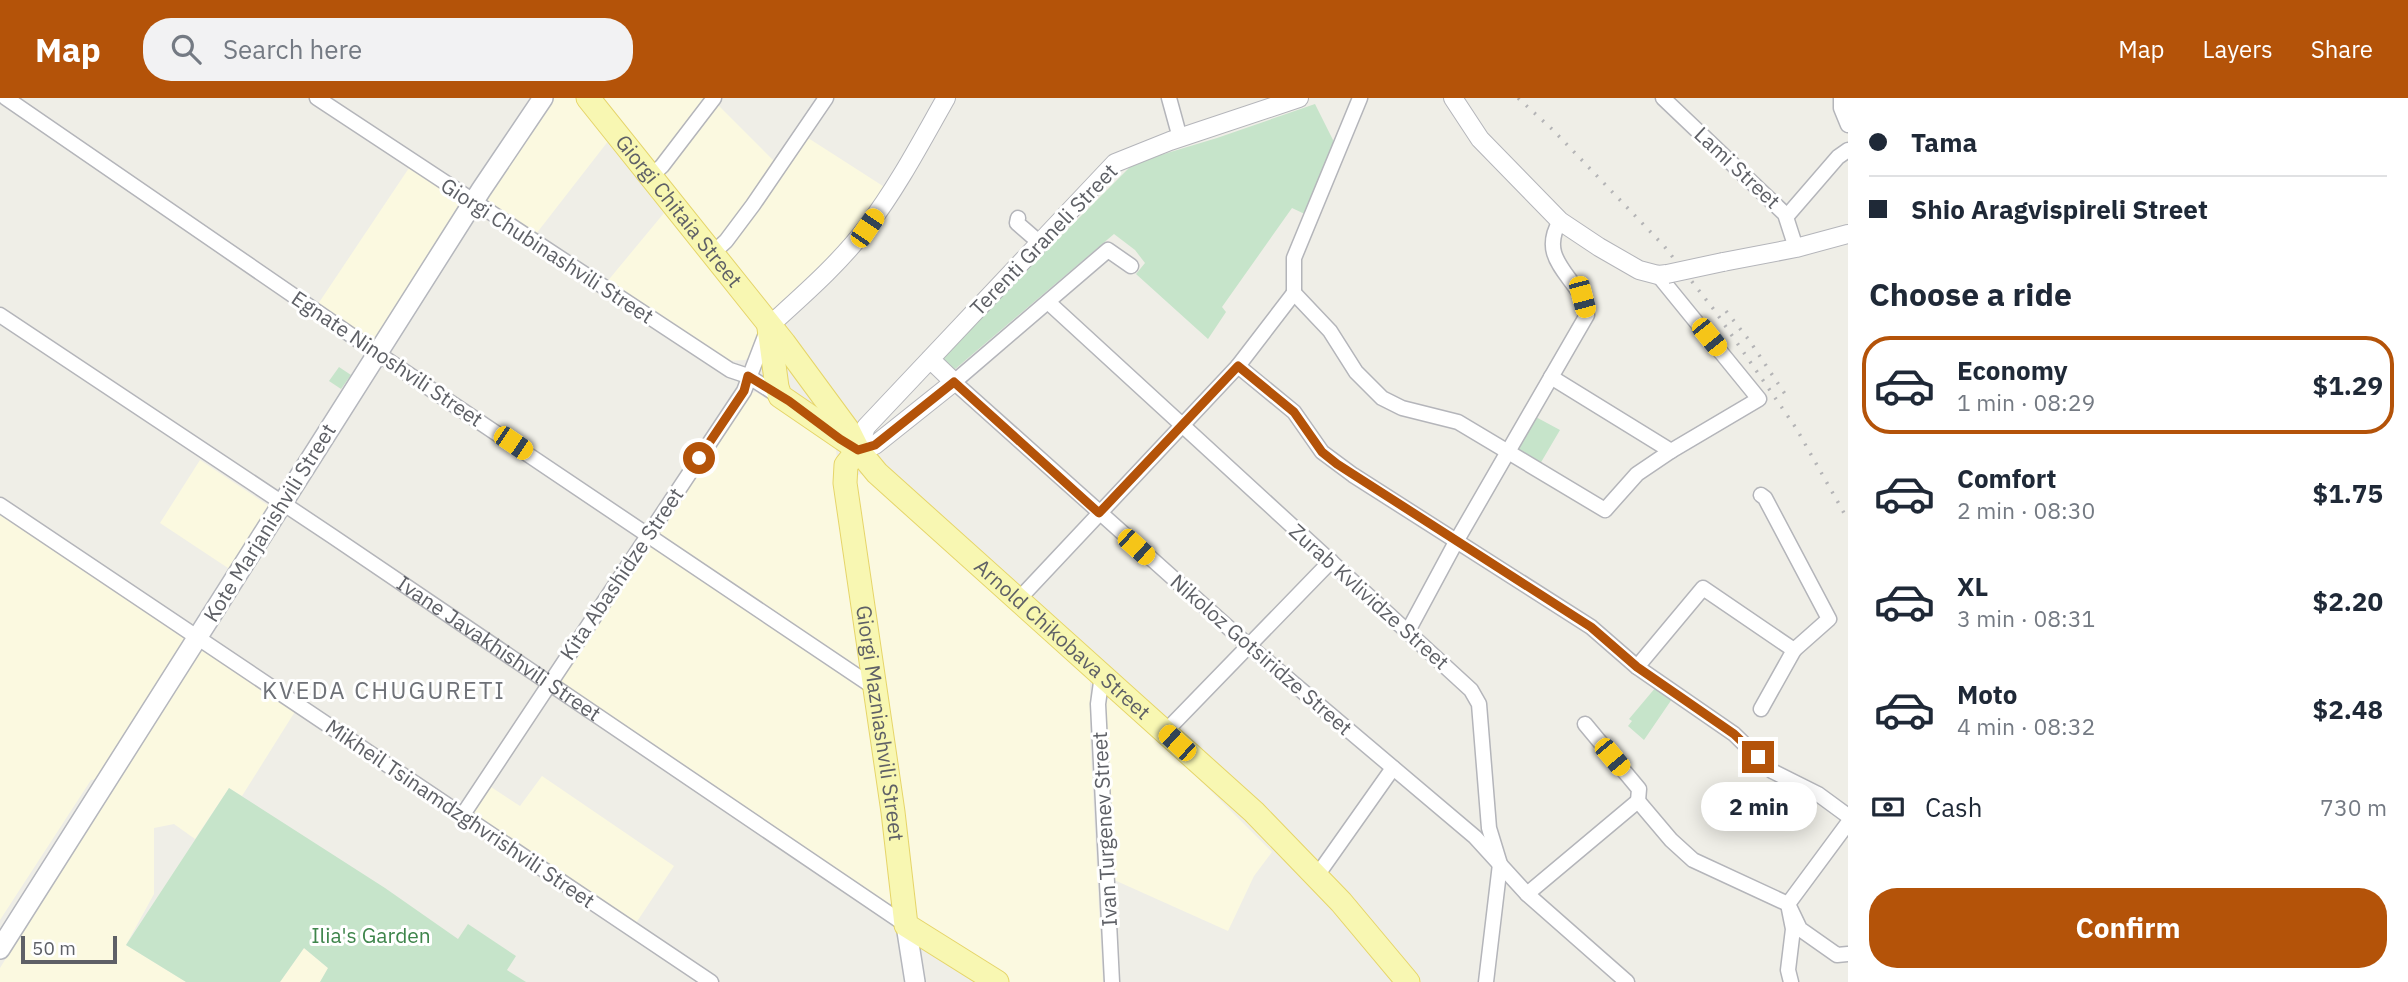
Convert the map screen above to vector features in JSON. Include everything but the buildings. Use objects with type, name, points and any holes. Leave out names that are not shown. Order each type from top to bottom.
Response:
[{"type":"main road","name":"Kote Marjanishvili Street","points":[[0,949],[473,202],[543,98]]},
{"type":"main road","name":"Giorgi Chitaia Street","points":[[588,98],[769,326],[847,440]]},
{"type":"main road","name":"Giorgi Chitaia Street","points":[[769,326],[782,393]]},
{"type":"main road","points":[[782,393],[802,397],[811,386]]},
{"type":"main road","points":[[782,393],[847,440]]},
{"type":"main road","name":"Arnold Chikobava Street","points":[[847,440],[857,462],[874,469],[1254,811],[1408,982]]},
{"type":"main road","name":"Giorgi Mazniashvili Street","points":[[847,440],[845,483],[915,982]]},
{"type":"main road","name":"Ivane Javakhishvili Street","points":[[906,925],[997,982]]},
{"type":"street","name":"Egnate Ninoshvili Street","points":[[6,98],[377,353],[874,688]]},
{"type":"street","name":"Giorgi Chubinashvili Street","points":[[317,98],[730,370],[782,393]]},
{"type":"street","points":[[651,176],[662,166],[714,98]]},
{"type":"street","points":[[713,253],[726,241],[753,205],[826,98]]},
{"type":"street","points":[[769,326],[830,270],[867,228],[899,180],[946,98]]},
{"type":"street","points":[[1168,98],[1180,138]]},
{"type":"street","name":"Terenti Graneli Street","points":[[847,440],[930,359],[1115,163],[1299,98]]},
{"type":"street","points":[[1019,599],[1238,366],[1294,293],[1294,258],[1360,98]]},
{"type":"street","points":[[1453,98],[1480,139],[1560,221],[1639,270],[1663,275],[1796,248],[1848,234]]},
{"type":"street","points":[[1841,98],[1841,108],[1848,125]]},
{"type":"street","name":"Lami Street","points":[[1665,99],[1787,216],[1796,248]]},
{"type":"street","points":[[1787,216],[1838,157],[1848,150]]},
{"type":"street","points":[[1018,218],[1020,227],[1040,243]]},
{"type":"street","points":[[1408,631],[1457,540],[1587,315],[1582,297],[1555,261],[1554,231],[1560,221]]},
{"type":"street","name":"Terenti Graneli Street","points":[[847,440],[875,445],[954,382],[1108,250],[1131,266]]},
{"type":"street","points":[[1294,293],[1330,331],[1356,372],[1382,398],[1402,408],[1458,422],[1605,510],[1637,474],[1759,399],[1663,275]]},
{"type":"street","name":"Zurab Kvlividze Street","points":[[1048,302],[1471,690],[1479,704],[1489,828],[1500,864],[1486,982]]},
{"type":"street","name":"Ivane Javakhishvili Street","points":[[0,315],[906,925]]},
{"type":"street","name":"Kita Abashidze Street","points":[[462,816],[744,391],[769,326]]},
{"type":"street","name":"Nikoloz Gotsiridze Street","points":[[930,359],[1250,646],[1475,837],[1527,894],[1627,982]]},
{"type":"street","points":[[1238,366],[1294,412],[1322,452],[1353,475],[1591,627],[1637,667],[1734,734],[1772,771],[1818,794],[1848,816]]},
{"type":"street","points":[[1551,377],[1671,451]]},
{"type":"street","points":[[1761,495],[1829,619],[1794,650],[1761,709]]},
{"type":"street","name":"Mikheil Tsinamdzghvrishvili Street","points":[[0,505],[711,982]]},
{"type":"street","points":[[1165,732],[1331,561]]},
{"type":"street","points":[[1637,667],[1703,589],[1794,650]]},
{"type":"street","name":"Ivan Turgenev Street","points":[[1102,675],[1098,704],[1112,982]]},
{"type":"street","points":[[1586,724],[1639,789],[1638,801],[1671,840],[1693,860],[1788,904],[1800,929],[1837,955],[1848,954]]},
{"type":"street","points":[[1316,877],[1393,768]]},
{"type":"street","points":[[1527,894],[1638,801]]},
{"type":"street","points":[[1791,982],[1788,970],[1793,929],[1788,904],[1848,823]]},
{"type":"shaded area","points":[[551,98],[580,98],[609,140],[536,234],[482,204]]},
{"type":"shaded area","points":[[604,98],[711,98],[775,162],[805,136],[886,188],[829,266],[775,309]]},
{"type":"shaded area","points":[[413,162],[473,202],[377,353],[314,310]]},
{"type":"shaded area","points":[[664,213],[756,326],[760,337],[751,356],[745,360],[725,361],[606,283]]},
{"type":"shaded area","points":[[756,392],[832,440],[836,450],[866,670],[860,673],[660,534],[659,531],[751,393]]},
{"type":"shaded area","points":[[200,460],[272,508],[234,572],[160,523]]},
{"type":"shaded area","points":[[861,474],[869,477],[1090,678],[1090,737],[1103,982],[1008,982],[914,924],[854,476]]},
{"type":"shaded area","points":[[0,514],[187,638],[105,778],[91,780],[0,920]]},
{"type":"shaded area","points":[[656,546],[871,693],[898,899],[884,907],[561,685],[561,679],[649,548]]},
{"type":"shaded area","points":[[201,647],[296,710],[242,796],[229,788],[195,839],[174,824],[154,828],[154,894],[126,945],[186,982],[0,982],[0,968],[197,649]]},
{"type":"shaded area","points":[[1118,698],[1272,852],[1254,876],[1228,931],[1112,879],[1105,701]]},
{"type":"shaded area","points":[[542,776],[674,866],[636,923],[473,814],[491,787],[520,806]]},
{"type":"shaded area","points":[[304,948],[329,969],[320,982],[280,982]]},
{"type":"green space","points":[[1315,104],[1336,146],[1309,216],[1292,208],[1222,307],[1226,312],[1208,339],[1136,274],[1145,263],[1135,250],[1114,234],[954,370],[940,357],[1134,163]]},
{"type":"green space","points":[[339,367],[351,375],[341,389],[329,381]]},
{"type":"green space","points":[[1534,416],[1560,430],[1540,464],[1515,449]]},
{"type":"green space","points":[[1656,687],[1672,699],[1644,740],[1628,726],[1632,721],[1629,719]]},
{"type":"green space","name":"Ilia's Garden","points":[[229,788],[385,888],[458,939],[468,924],[516,956],[507,970],[526,982],[320,982],[328,968],[304,948],[280,982],[186,982],[126,945]]},
{"type":"railway","points":[[1518,98],[1553,130],[1664,246],[1715,311],[1796,428],[1848,520]]},
{"type":"railway","points":[[1726,311],[1787,397]]},
{"type":"district","name":"KVEDA CHUGURETI","points":[[384,691]]},
{"type":"route","points":[[699,458],[744,391],[748,376],[789,401],[858,450],[875,445],[954,382],[1099,513],[1238,366],[1294,412],[1322,452],[1337,464],[1591,627],[1637,667],[1734,734],[1758,757]]}]
